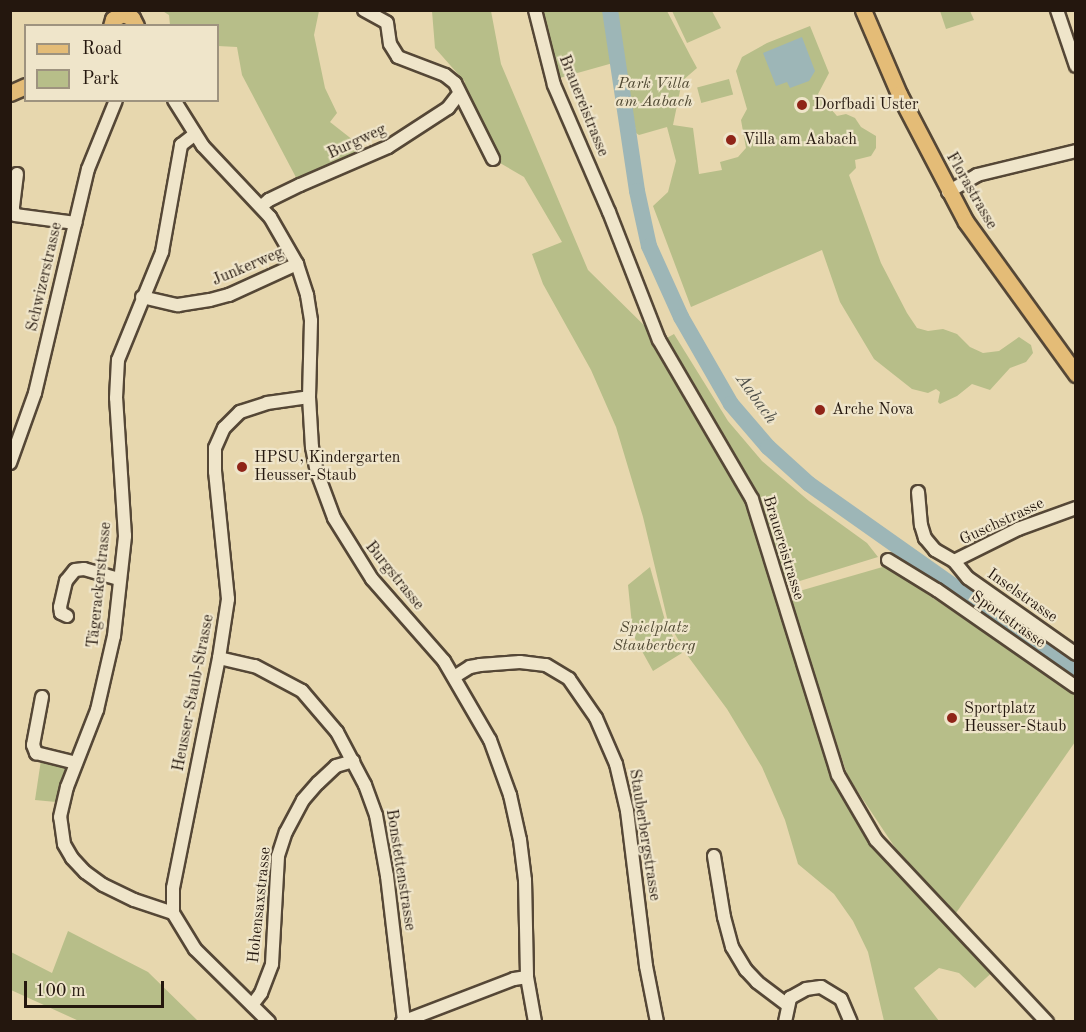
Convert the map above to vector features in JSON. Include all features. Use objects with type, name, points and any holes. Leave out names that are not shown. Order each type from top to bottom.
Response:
[{"type":"main road","name":"Florastrasse","points":[[863,10],[899,93],[948,192],[978,241],[1076,374]]},
{"type":"main road","points":[[10,93],[24,87]]},
{"type":"street","points":[[364,10],[387,23],[390,44],[398,57],[451,78],[493,159]]},
{"type":"street","name":"Brauereistrasse","points":[[535,10],[554,85],[609,212],[659,340],[752,499],[838,775],[876,840],[1047,1022]]},
{"type":"street","points":[[1057,10],[1076,66]]},
{"type":"street","name":"Burgweg","points":[[262,206],[290,190],[388,147],[448,108],[459,94]]},
{"type":"street","name":"Schwizerstrasse","points":[[10,463],[35,393],[91,162],[115,102]]},
{"type":"street","name":"Burgstrasse","points":[[175,102],[195,134],[219,164],[262,206],[280,231],[297,264],[307,295],[311,321],[309,397],[311,436],[317,472],[334,518],[361,565],[454,676],[490,740],[513,807],[525,880],[526,977],[535,1022]]},
{"type":"street","name":"Tägerackerstrasse","points":[[173,913],[134,900],[103,885],[72,858],[64,844],[60,817],[99,699],[114,636],[125,536],[117,370],[119,351],[162,252],[181,146],[195,134]]},
{"type":"street","points":[[948,192],[977,175],[1076,151]]},
{"type":"street","points":[[17,174],[13,209],[15,215],[75,223]]},
{"type":"street","name":"Junkerweg","points":[[142,297],[178,305],[210,300],[229,295],[297,264]]},
{"type":"street","name":"Heusser-Staub-Strasse","points":[[173,913],[173,888],[219,658],[228,599],[214,458],[219,438],[231,419],[240,412],[267,403],[309,397]]},
{"type":"street","name":"Guschstrasse","points":[[918,492],[921,525],[926,538],[935,550],[954,561],[1018,529],[1076,508]]},
{"type":"street","name":"Sportstrasse","points":[[888,560],[921,580],[1076,687]]},
{"type":"street","name":"Inselstrasse","points":[[954,561],[968,578],[1076,654]]},
{"type":"street","points":[[68,616],[61,613],[60,607],[66,582],[71,573],[84,569],[119,579]]},
{"type":"street","name":"Bonstettenstrasse","points":[[219,658],[255,666],[302,692],[337,732],[353,761],[376,815],[387,876],[403,1021]]},
{"type":"street","name":"Stauberbergstrasse","points":[[454,676],[480,665],[520,662],[546,665],[569,679],[596,718],[616,764],[627,811],[646,966],[657,1022]]},
{"type":"street","points":[[42,697],[33,745],[36,753],[76,763]]},
{"type":"street","name":"Hohensaxstrasse","points":[[252,1005],[261,993],[272,963],[278,856],[286,832],[303,800],[318,783],[336,766],[353,761]]},
{"type":"street","points":[[714,856],[724,917],[732,947],[746,970],[757,982],[788,1005]]},
{"type":"street","points":[[173,913],[195,949],[269,1022]]},
{"type":"street","points":[[403,1021],[514,979],[526,977]]},
{"type":"street","points":[[785,1022],[790,998],[800,992],[821,987],[841,999],[850,1022]]},
{"type":"green space","points":[[161,10],[319,11],[314,35],[325,88],[337,113],[330,122],[372,155],[300,185],[242,75],[237,47],[219,46],[219,24],[170,24],[169,15]]},
{"type":"green space","points":[[432,11],[491,11],[501,64],[588,270],[659,340],[752,499],[838,775],[876,840],[997,968],[975,988],[959,973],[939,968],[914,988],[939,1021],[884,1021],[868,952],[853,921],[834,894],[798,864],[785,820],[762,767],[727,709],[687,655],[668,622],[643,517],[616,427],[591,370],[543,284],[532,254],[562,242],[524,177],[493,159],[459,94],[465,82],[435,48]]},
{"type":"green space","points":[[542,11],[606,11],[613,63],[556,79]]},
{"type":"green space","name":"Park Villa am Aabach","points":[[616,11],[667,11],[697,68],[682,81],[673,125],[693,128],[699,174],[722,170],[720,162],[738,157],[746,148],[741,120],[747,109],[736,71],[742,57],[767,43],[810,26],[829,73],[818,94],[837,116],[846,114],[855,118],[861,127],[876,136],[876,148],[871,156],[855,160],[856,168],[849,175],[881,263],[907,313],[917,328],[928,331],[943,329],[957,334],[970,347],[983,353],[999,351],[1019,337],[1031,345],[1033,353],[1026,362],[1010,368],[990,390],[972,384],[957,396],[940,404],[938,402],[940,392],[936,389],[928,393],[912,389],[874,359],[840,302],[822,250],[691,307],[653,206],[668,192],[676,161],[667,127],[639,135],[636,133]]},
{"type":"green space","points":[[672,11],[712,11],[721,28],[687,43]]},
{"type":"green space","points":[[940,11],[970,11],[974,20],[946,29]]},
{"type":"green space","points":[[729,79],[733,94],[701,103],[697,88]]},
{"type":"green space","points":[[674,334],[728,421],[762,461],[809,501],[867,543],[878,557],[790,584],[778,574],[756,501],[665,339]]},
{"type":"green space","name":"Sportplatz Heusser-Staub","points":[[886,566],[1075,695],[1075,742],[956,913],[898,852],[848,777],[791,606],[796,592]]},
{"type":"green space","name":"Spielplatz Stauberberg","points":[[650,567],[666,624],[682,653],[653,671],[633,635],[628,585]]},
{"type":"green space","points":[[41,760],[70,764],[56,802],[35,800]]},
{"type":"green space","points":[[68,931],[148,972],[198,1021],[79,1021],[11,990],[11,952],[52,973]]},
{"type":"water","points":[[802,37],[815,71],[809,81],[790,88],[787,82],[776,86],[763,53]]},
{"type":"waterway","name":"Aabach","points":[[610,10],[637,191],[649,246],[681,317],[731,404],[768,447],[809,484],[1076,672]]},
{"type":"place","name":"Dorfbadi Uster","points":[[802,105]]},
{"type":"place","name":"Villa am Aabach","points":[[731,140]]},
{"type":"place","name":"Arche Nova","points":[[820,410]]},
{"type":"place","name":"HPSU, Kindergarten Heusser-Staub","points":[[242,467]]},
{"type":"place","name":"Sportplatz Heusser-Staub","points":[[952,718]]}]
